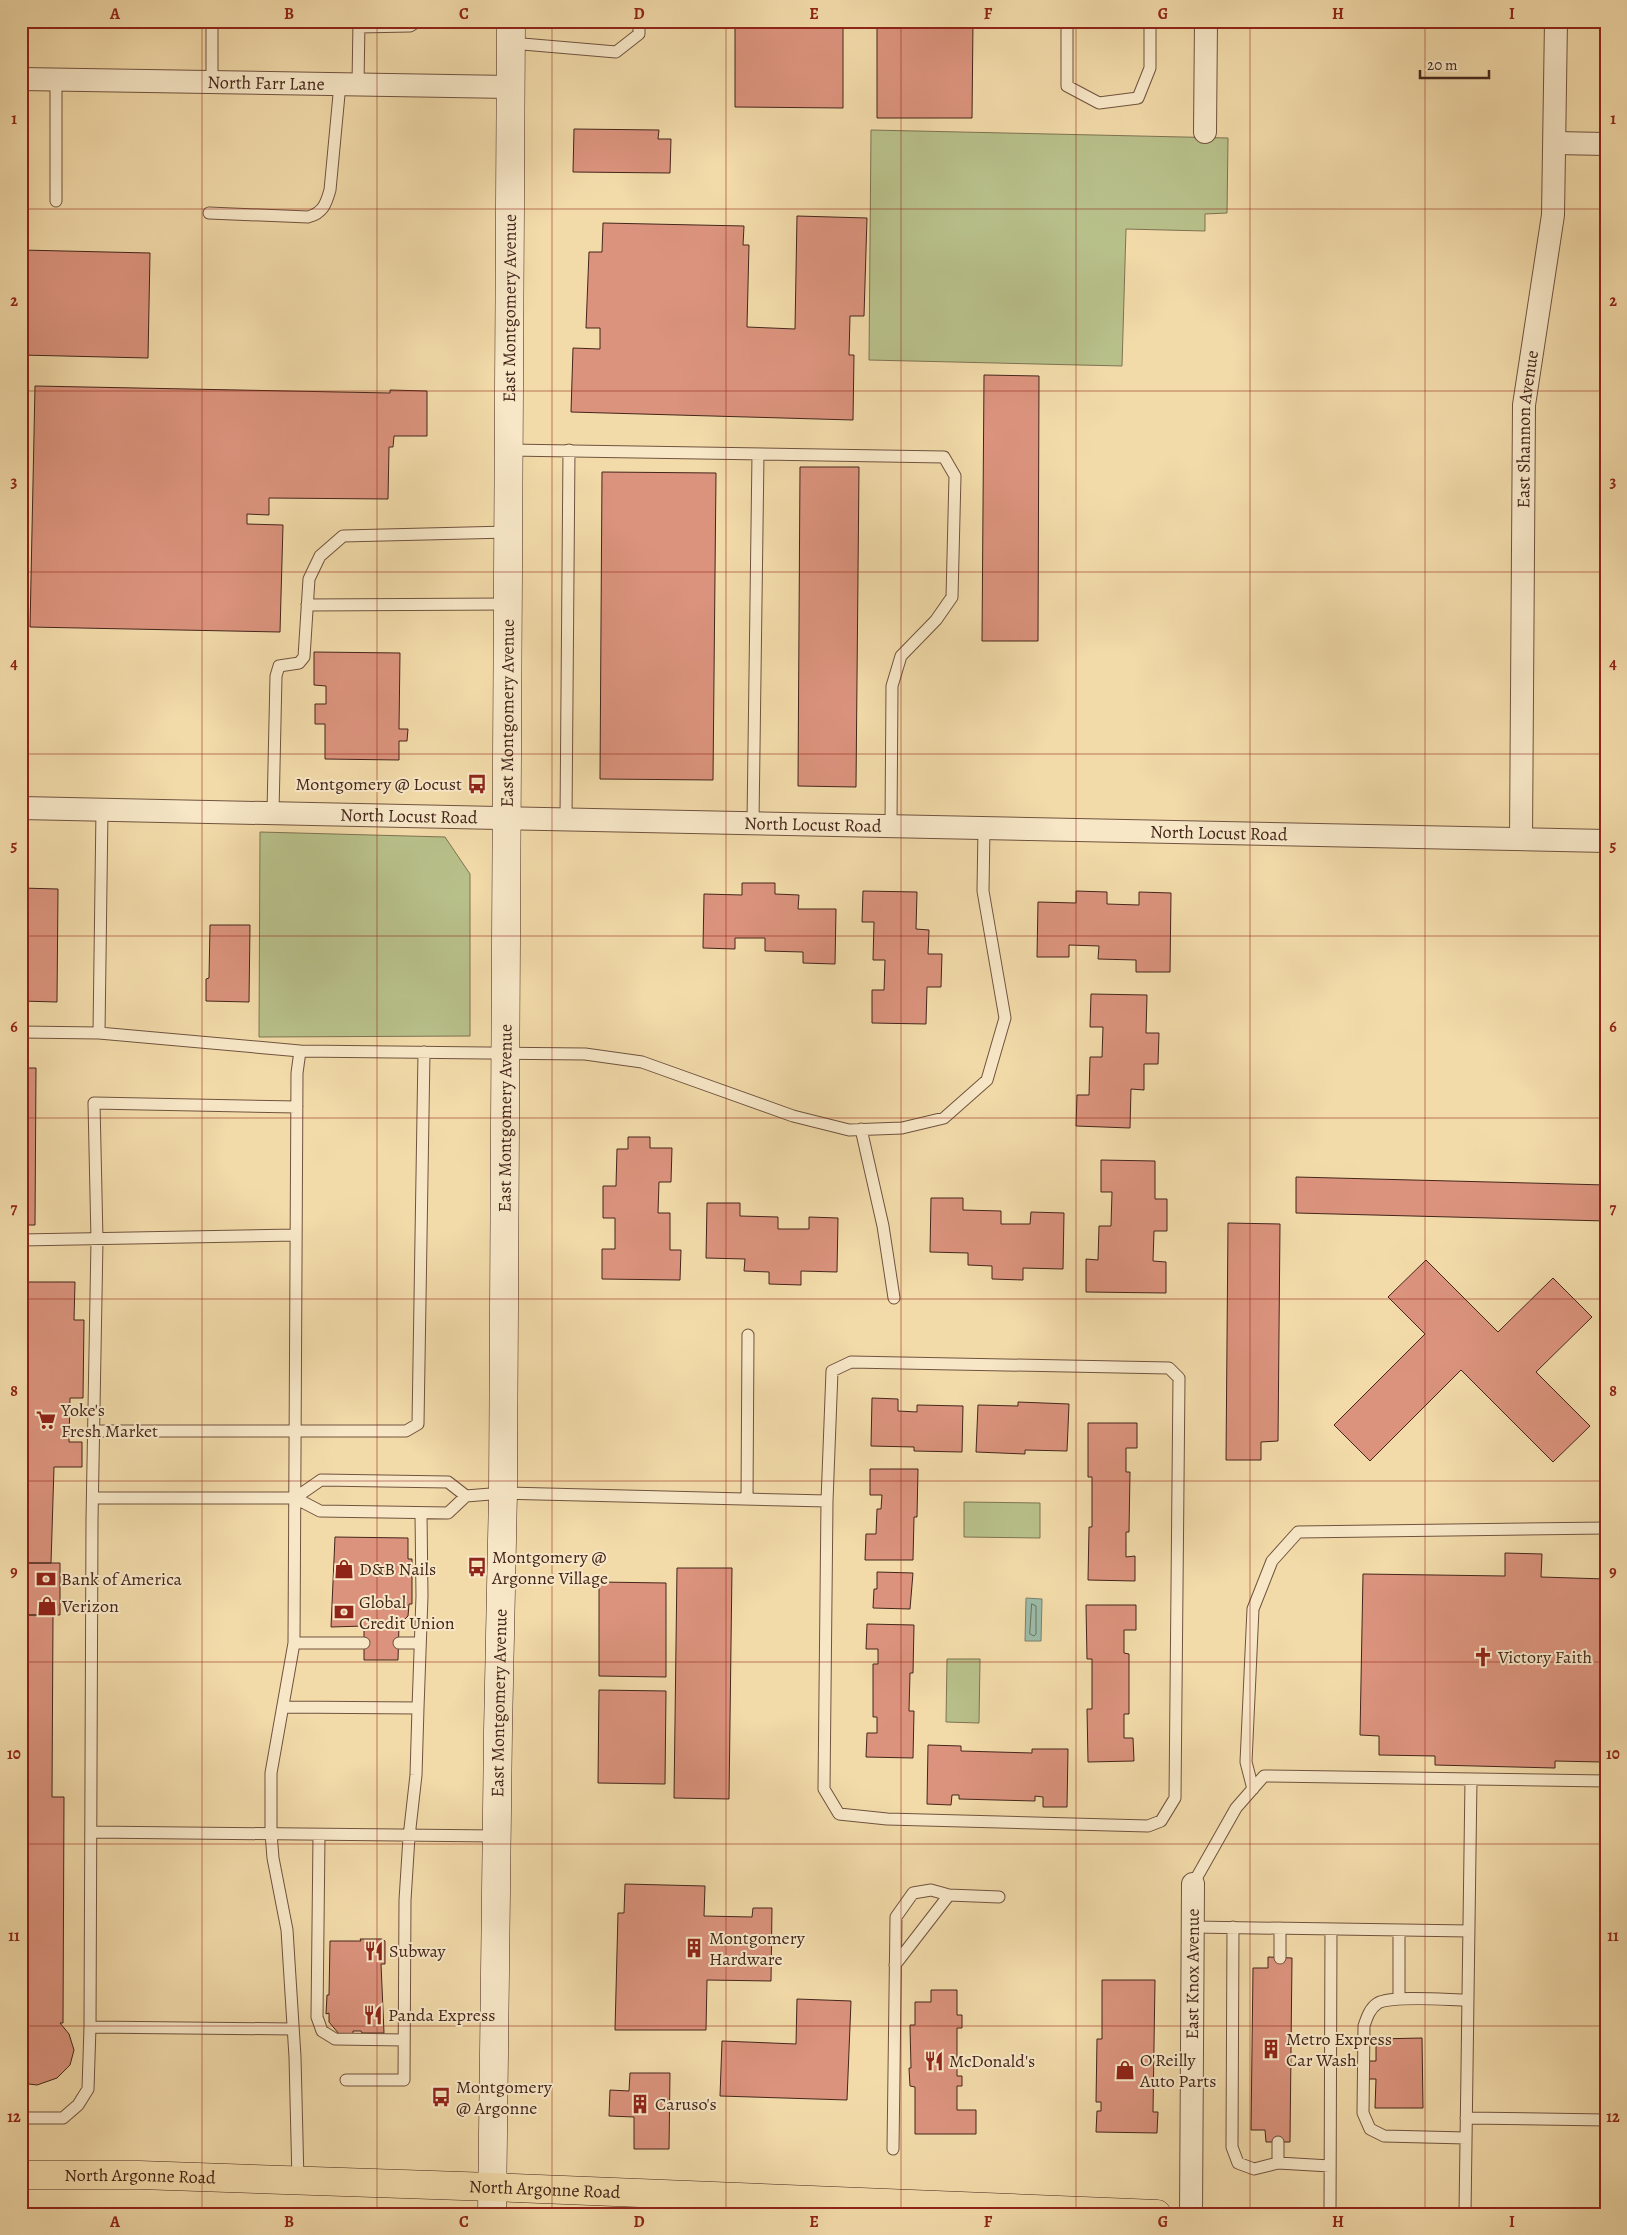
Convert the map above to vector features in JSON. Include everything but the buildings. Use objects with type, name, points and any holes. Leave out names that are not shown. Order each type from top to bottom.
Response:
[{"type":"main road","name":"East Montgomery Avenue","points":[[492,2214],[496,1836],[503,1493],[511,32]]},
{"type":"main road","name":"North Argonne Road","points":[[21,2175],[139,2175],[298,2180],[1158,2214]]},
{"type":"street","points":[[1205,132],[1206,21]]},
{"type":"street","name":"East Shannon Avenue","points":[[1521,839],[1524,405],[1553,215],[1556,21]]},
{"type":"street","name":"North Farr Lane","points":[[21,79],[510,87]]},
{"type":"street","points":[[1555,143],[1606,144]]},
{"type":"street","name":"North Locust Road","points":[[21,808],[507,816],[1606,841]]},
{"type":"street","name":"East Knox Avenue","points":[[1191,2214],[1193,1884]]},
{"type":"lane","points":[[212,21],[212,82]]},
{"type":"lane","points":[[209,213],[308,217],[317,214],[325,206],[330,190],[359,24],[410,26],[418,21]]},
{"type":"lane","points":[[511,32],[616,52],[639,34],[639,21]]},
{"type":"lane","points":[[1067,21],[1067,86],[1099,103],[1138,98],[1150,68],[1150,21]]},
{"type":"lane","points":[[56,80],[56,201]]},
{"type":"lane","points":[[509,450],[944,457],[955,476],[952,597],[936,620],[901,656],[892,686],[891,825]]},
{"type":"lane","points":[[566,818],[570,450]]},
{"type":"lane","points":[[753,822],[758,454]]},
{"type":"lane","points":[[274,812],[276,676],[279,666],[299,663],[304,657],[309,579],[320,556],[342,536],[508,532]]},
{"type":"lane","points":[[307,605],[508,604]]},
{"type":"lane","points":[[99,1033],[102,809]]},
{"type":"lane","points":[[21,1032],[99,1033],[300,1051],[585,1054],[642,1062],[793,1116],[849,1130],[902,1128],[944,1118],[988,1080],[1006,1018],[983,891],[984,827]]},
{"type":"lane","points":[[298,2180],[287,1930],[273,1858],[271,1773],[294,1643],[297,1073],[300,1051]]},
{"type":"lane","points":[[94,1431],[406,1432],[418,1424],[424,1052]]},
{"type":"lane","points":[[21,2118],[63,2118],[78,2105],[88,2089],[97,1240],[94,1103],[297,1107]]},
{"type":"lane","points":[[861,1129],[883,1226],[894,1298]]},
{"type":"lane","points":[[21,1240],[296,1236]]},
{"type":"lane","points":[[747,1498],[748,1335]]},
{"type":"lane","points":[[851,1362],[1169,1368],[1179,1378],[1175,1798],[1161,1821],[1148,1826],[887,1819],[839,1814],[824,1789],[827,1501],[832,1371],[851,1362]]},
{"type":"lane","points":[[295,1498],[321,1480],[448,1482],[466,1496]]},
{"type":"lane","points":[[93,1498],[295,1498],[320,1511],[421,1513],[448,1512],[466,1496],[503,1493],[827,1501]]},
{"type":"lane","points":[[346,2080],[404,2080],[404,1900],[416,1775],[422,1596],[421,1513]]},
{"type":"lane","points":[[1253,1789],[1246,1762],[1253,1610],[1272,1561],[1298,1532],[1606,1528]]},
{"type":"lane","points":[[294,1643],[364,1643]]},
{"type":"lane","points":[[399,1643],[419,1643]]},
{"type":"lane","points":[[284,1707],[418,1708]]},
{"type":"lane","points":[[1193,1884],[1236,1808],[1264,1776],[1606,1781]]},
{"type":"lane","points":[[1465,2214],[1471,1779]]},
{"type":"lane","points":[[91,1832],[271,1833],[320,1836],[409,1837],[496,1836]]},
{"type":"lane","points":[[320,1836],[317,2017],[322,2030],[335,2039],[404,2040]]},
{"type":"lane","points":[[893,2149],[896,1917],[913,1893],[931,1890],[949,1895],[999,1897]]},
{"type":"lane","points":[[895,1965],[949,1895]]},
{"type":"lane","points":[[1193,1927],[1469,1931]]},
{"type":"lane","points":[[1233,1927],[1232,2147],[1238,2163],[1254,2169],[1278,2163],[1330,2166]]},
{"type":"lane","points":[[1280,1928],[1280,1958]]},
{"type":"lane","points":[[1330,2214],[1331,1929]]},
{"type":"lane","points":[[1399,1930],[1399,1999]]},
{"type":"lane","points":[[1466,2138],[1384,2136],[1370,2129],[1363,2113],[1364,2026],[1368,2014],[1379,2003],[1399,1999],[1468,2000]]},
{"type":"lane","points":[[90,2028],[292,2029]]},
{"type":"lane","points":[[1466,2118],[1606,2120]]},
{"type":"lane","points":[[1278,2142],[1278,2163]]},
{"type":"green space","points":[[871,130],[1228,138],[1227,213],[1205,214],[1205,231],[1126,229],[1122,366],[869,360]]},
{"type":"green space","points":[[260,832],[445,837],[470,874],[470,1036],[259,1037]]},
{"type":"green space","points":[[964,1502],[1040,1503],[1040,1538],[964,1537]]},
{"type":"green space","points":[[947,1659],[980,1659],[979,1723],[946,1722]]},
{"type":"water","points":[[1026,1598],[1042,1599],[1041,1641],[1025,1641]]},
{"type":"place","name":"Montgomery @ Locust","points":[[477,784]]},
{"type":"place","name":"Yoke's Fresh Market","points":[[46,1420]]},
{"type":"place","name":"Montgomery @ Argonne Village","points":[[477,1567]]},
{"type":"place","name":"D&B Nails","points":[[344,1569]]},
{"type":"place","name":"Bank of America","points":[[46,1579]]},
{"type":"place","name":"Verizon","points":[[47,1606]]},
{"type":"place","name":"Global Credit Union","points":[[344,1612]]},
{"type":"place","name":"Victory Faith","points":[[1483,1657]]},
{"type":"place","name":"Montgomery Hardware","points":[[694,1948]]},
{"type":"place","name":"Subway","points":[[374,1951]]},
{"type":"place","name":"Panda Express","points":[[373,2015]]},
{"type":"place","name":"Metro Express Car Wash","points":[[1271,2049]]},
{"type":"place","name":"McDonald's","points":[[934,2061]]},
{"type":"place","name":"O'Reilly Auto Parts","points":[[1125,2070]]},
{"type":"place","name":"Montgomery @ Argonne","points":[[441,2097]]},
{"type":"place","name":"Caruso's","points":[[640,2104]]}]
